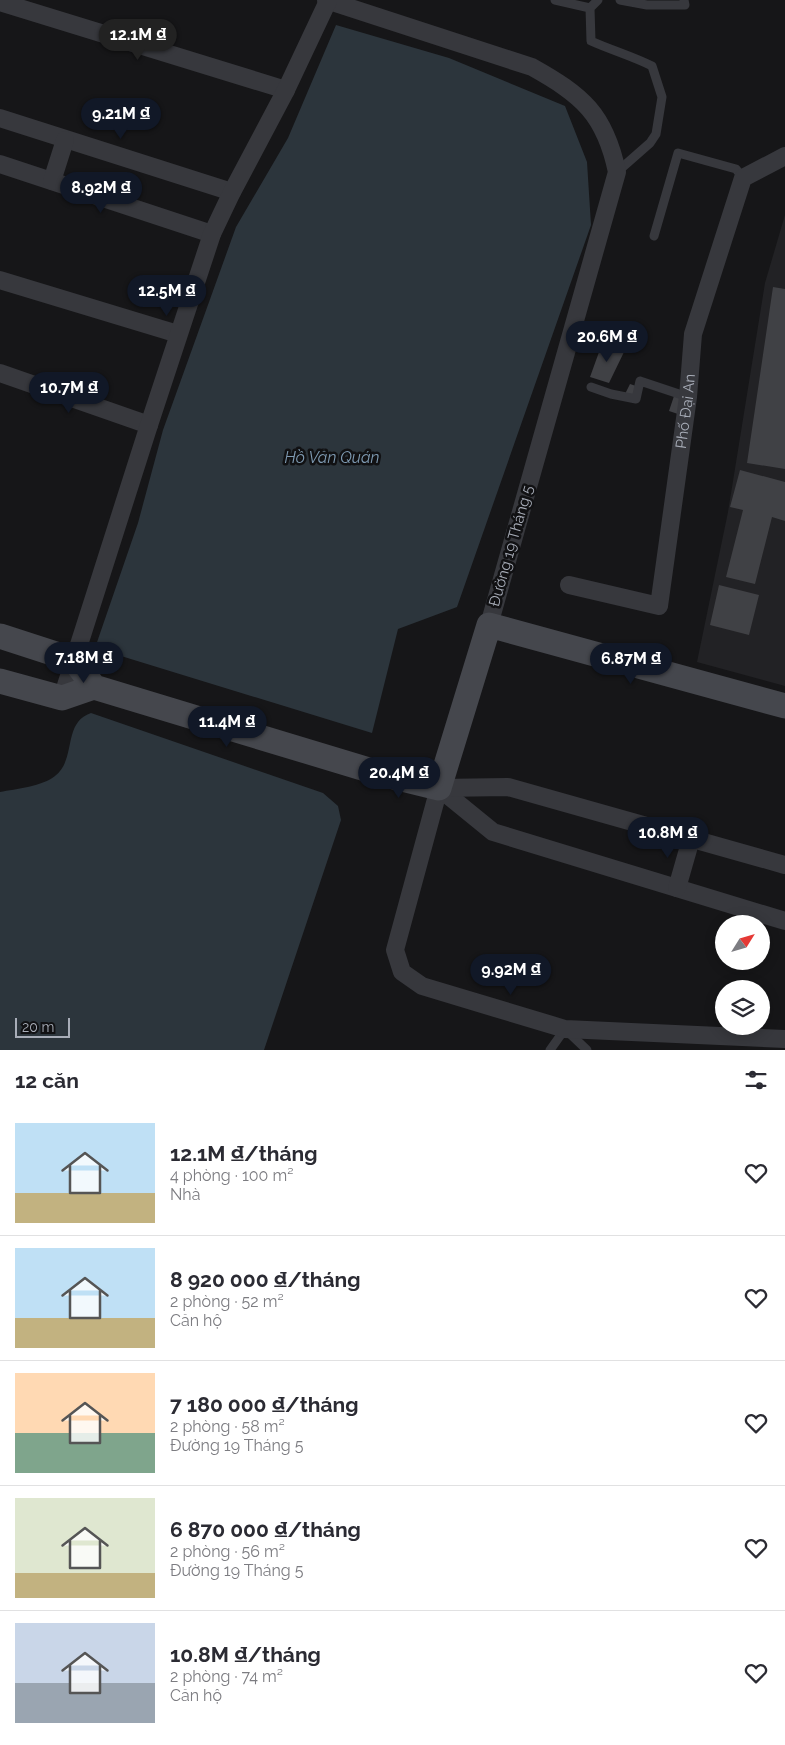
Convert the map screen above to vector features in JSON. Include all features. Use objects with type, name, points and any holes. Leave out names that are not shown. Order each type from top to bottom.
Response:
[{"type":"street","points":[[62,698],[178,334],[212,234],[286,90],[327,0],[532,67],[560,82],[582,99],[601,123],[612,148],[618,172]]},
{"type":"street","points":[[0,2],[286,90]]},
{"type":"street","points":[[0,118],[232,192]]},
{"type":"street","points":[[52,181],[65,140]]},
{"type":"street","points":[[743,178],[785,156]]},
{"type":"street","points":[[0,164],[212,234]]},
{"type":"street","name":"Đường 19 Tháng 5","points":[[439,788],[489,625],[618,172]]},
{"type":"street","name":"Phố Đại An","points":[[569,585],[659,606],[688,397],[693,334],[743,178]]},
{"type":"street","points":[[0,280],[178,334]]},
{"type":"street","points":[[0,373],[149,425]]},
{"type":"street","name":"Đường 19 Tháng 5","points":[[489,625],[785,706]]},
{"type":"street","points":[[0,636],[74,660],[94,687]]},
{"type":"street","points":[[0,681],[62,698],[94,687],[371,770],[439,788],[508,787],[785,865]]},
{"type":"street","points":[[439,788],[493,832],[785,921]]},
{"type":"street","points":[[439,788],[395,950],[402,972],[422,986],[566,1030],[785,1039]]},
{"type":"street","points":[[677,888],[691,839]]},
{"type":"lane","points":[[555,0],[590,8]]},
{"type":"lane","points":[[598,0],[590,8],[591,41],[634,56],[652,66],[662,97],[656,134],[650,143],[618,172]]},
{"type":"lane","points":[[620,0],[647,6],[685,5],[684,0]]},
{"type":"lane","points":[[654,236],[678,153],[736,169],[743,178]]},
{"type":"lane","points":[[590,386],[611,394],[636,399],[640,381],[688,397]]},
{"type":"lane","points":[[550,1050],[566,1030],[587,1050]]},
{"type":"shaded area","points":[[785,215],[785,686],[697,662],[728,512],[765,283]]},
{"type":"water","name":"Hồ Văn Quán","points":[[336,25],[449,58],[565,106],[587,162],[591,225],[457,607],[398,629],[372,733],[95,648],[138,523],[163,430],[236,227],[288,138]]},
{"type":"water","points":[[91,713],[323,793],[338,806],[341,820],[264,1050],[0,1050],[0,792],[37,785],[55,776],[62,769],[66,760],[76,725],[82,718]]},
{"type":"building","points":[[773,287],[785,289],[785,469],[747,463]]},
{"type":"building","points":[[603,341],[624,352],[609,383],[590,377]]},
{"type":"building","points":[[630,384],[636,386],[636,399],[625,394]]},
{"type":"building","points":[[675,393],[688,397],[684,416],[669,411]]},
{"type":"building","points":[[740,470],[785,482],[785,521],[772,517],[755,584],[726,577],[743,510],[730,507]]},
{"type":"building","points":[[719,585],[759,595],[749,635],[710,625]]}]
